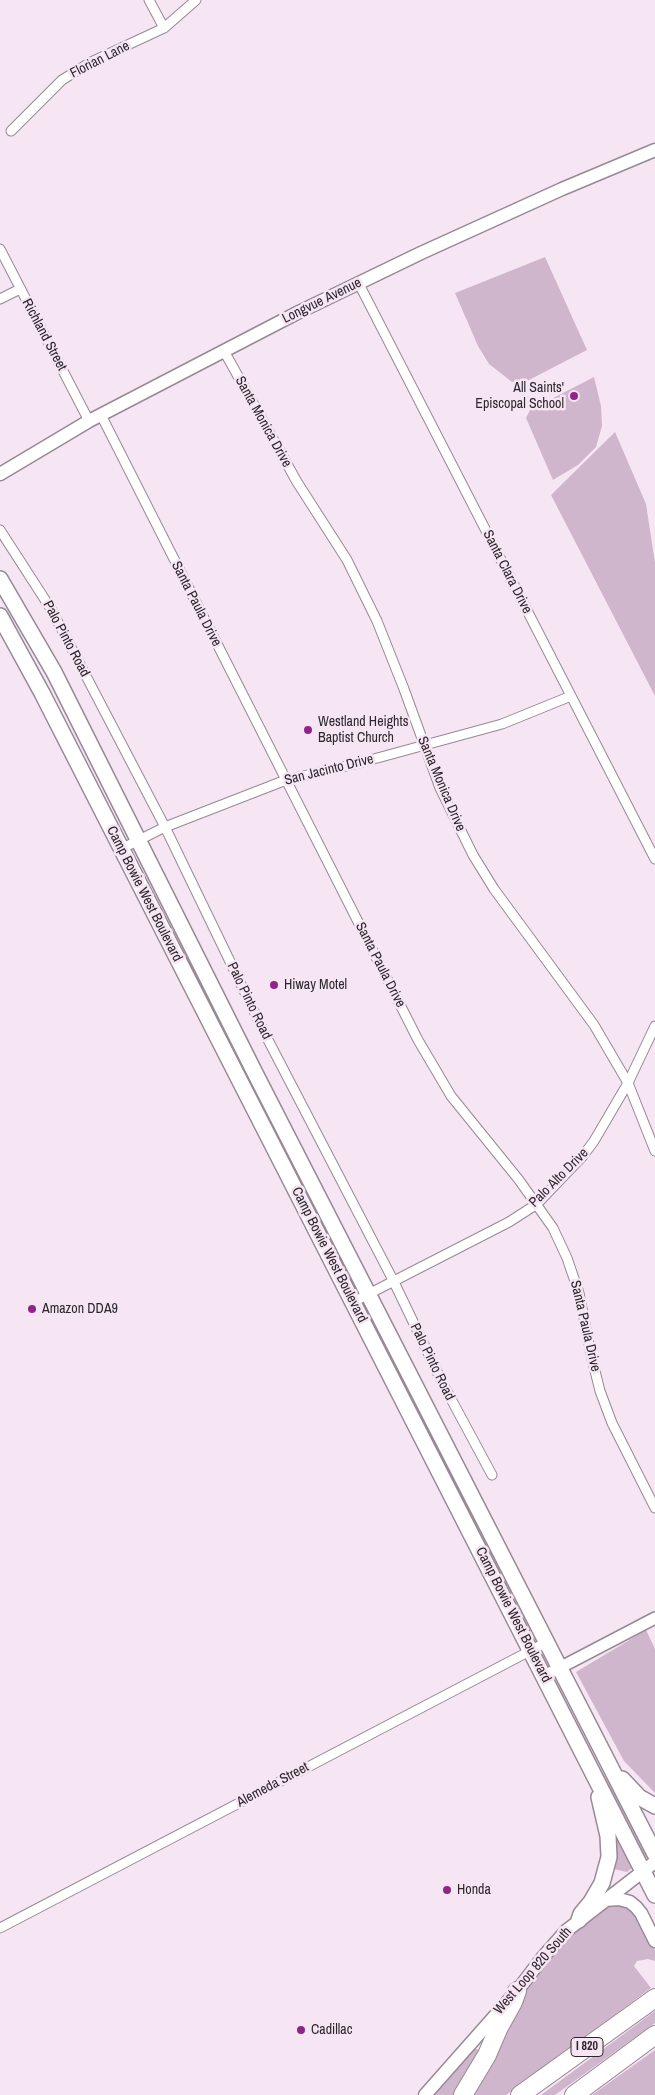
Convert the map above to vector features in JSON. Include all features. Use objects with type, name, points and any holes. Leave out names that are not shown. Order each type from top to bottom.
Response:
[{"type":"highway","points":[[463,2095],[487,2055],[499,2027],[514,2002],[517,1991]]},
{"type":"highway","name":"I 820","points":[[520,2095],[654,1998]]},
{"type":"highway","name":"I 820","points":[[574,2095],[655,2035]]},
{"type":"main road","name":"Longvue Avenue","points":[[0,474],[89,421],[224,350],[359,284],[562,189],[655,150]]},
{"type":"main road","name":"Camp Bowie West Boulevard","points":[[0,579],[54,672],[137,841],[655,1854]]},
{"type":"main road","name":"Camp Bowie West Boulevard","points":[[0,616],[29,668],[544,1676],[584,1753],[649,1867],[655,1895]]},
{"type":"main road","points":[[238,1079],[254,1071]]},
{"type":"main road","points":[[579,1920],[602,1883],[609,1856],[608,1836],[602,1808],[584,1753]]},
{"type":"main road","points":[[609,1765],[639,1797],[655,1806]]},
{"type":"main road","name":"West Loop 820 South","points":[[425,2095],[517,1991],[566,1931],[649,1867]]},
{"type":"main road","points":[[605,1900],[630,1902],[636,1907],[655,1941]]},
{"type":"street","points":[[149,0],[164,28]]},
{"type":"street","name":"Florian Lane","points":[[12,131],[62,80],[92,62],[164,28],[196,0]]},
{"type":"street","name":"Richland Street","points":[[0,249],[89,421]]},
{"type":"street","name":"Santa Clara Drive","points":[[359,284],[655,859]]},
{"type":"street","points":[[0,299],[20,289]]},
{"type":"street","name":"Santa Monica Drive","points":[[224,350],[297,482],[347,560],[377,621],[440,788],[473,855],[494,889],[594,1025],[628,1083],[655,1151]]},
{"type":"street","name":"Santa Paula Drive","points":[[101,415],[418,1040],[446,1088],[537,1204],[553,1228],[567,1258],[579,1293],[600,1391],[612,1423],[655,1508]]},
{"type":"street","name":"Palo Pinto Road","points":[[0,530],[51,609],[165,827],[266,1036],[393,1280],[443,1384],[492,1475]]},
{"type":"street","name":"San Jacinto Drive","points":[[121,849],[165,827],[286,780],[359,763],[502,724],[571,696]]},
{"type":"street","name":"Palo Alto Drive","points":[[353,1302],[509,1222],[537,1204],[594,1142],[628,1083],[655,1026]]},
{"type":"street","points":[[544,1676],[655,1618]]},
{"type":"street","name":"Alemeda Street","points":[[0,1928],[547,1642]]},
{"type":"shaded area","points":[[545,257],[587,350],[525,382],[512,382],[489,364],[478,346],[455,293]]},
{"type":"shaded area","points":[[594,377],[601,406],[602,426],[596,447],[578,465],[553,480],[526,418],[530,410]]},
{"type":"shaded area","points":[[615,432],[646,504],[655,563],[655,696],[551,495]]},
{"type":"shaded area","points":[[646,1630],[655,1649],[655,1793],[624,1761],[576,1672]]},
{"type":"shaded area","points":[[558,1689],[596,1762],[628,1815],[649,1856],[642,1860]]},
{"type":"shaded area","points":[[615,1834],[632,1868],[627,1872],[614,1869],[611,1866]]},
{"type":"shaded area","points":[[618,1903],[632,1908],[655,1950],[655,1961],[648,1959],[637,1961],[634,1966],[651,1988],[506,2095],[466,2095],[527,1987],[552,1952],[572,1932],[609,1905]]},
{"type":"shaded area","points":[[655,2011],[655,2023],[555,2095],[541,2095]]},
{"type":"shaded area","points":[[473,2049],[480,2051],[457,2095],[432,2095]]},
{"type":"shaded area","points":[[655,2050],[655,2095],[592,2095]]},
{"type":"place","name":"All Saints' Episcopal School","points":[[574,396]]},
{"type":"place","name":"Westland Heights Baptist Church","points":[[308,730]]},
{"type":"place","name":"Hiway Motel","points":[[274,985]]},
{"type":"place","name":"Amazon DDA9","points":[[32,1309]]},
{"type":"place","name":"Honda","points":[[447,1890]]},
{"type":"place","name":"Cadillac","points":[[301,2030]]}]
